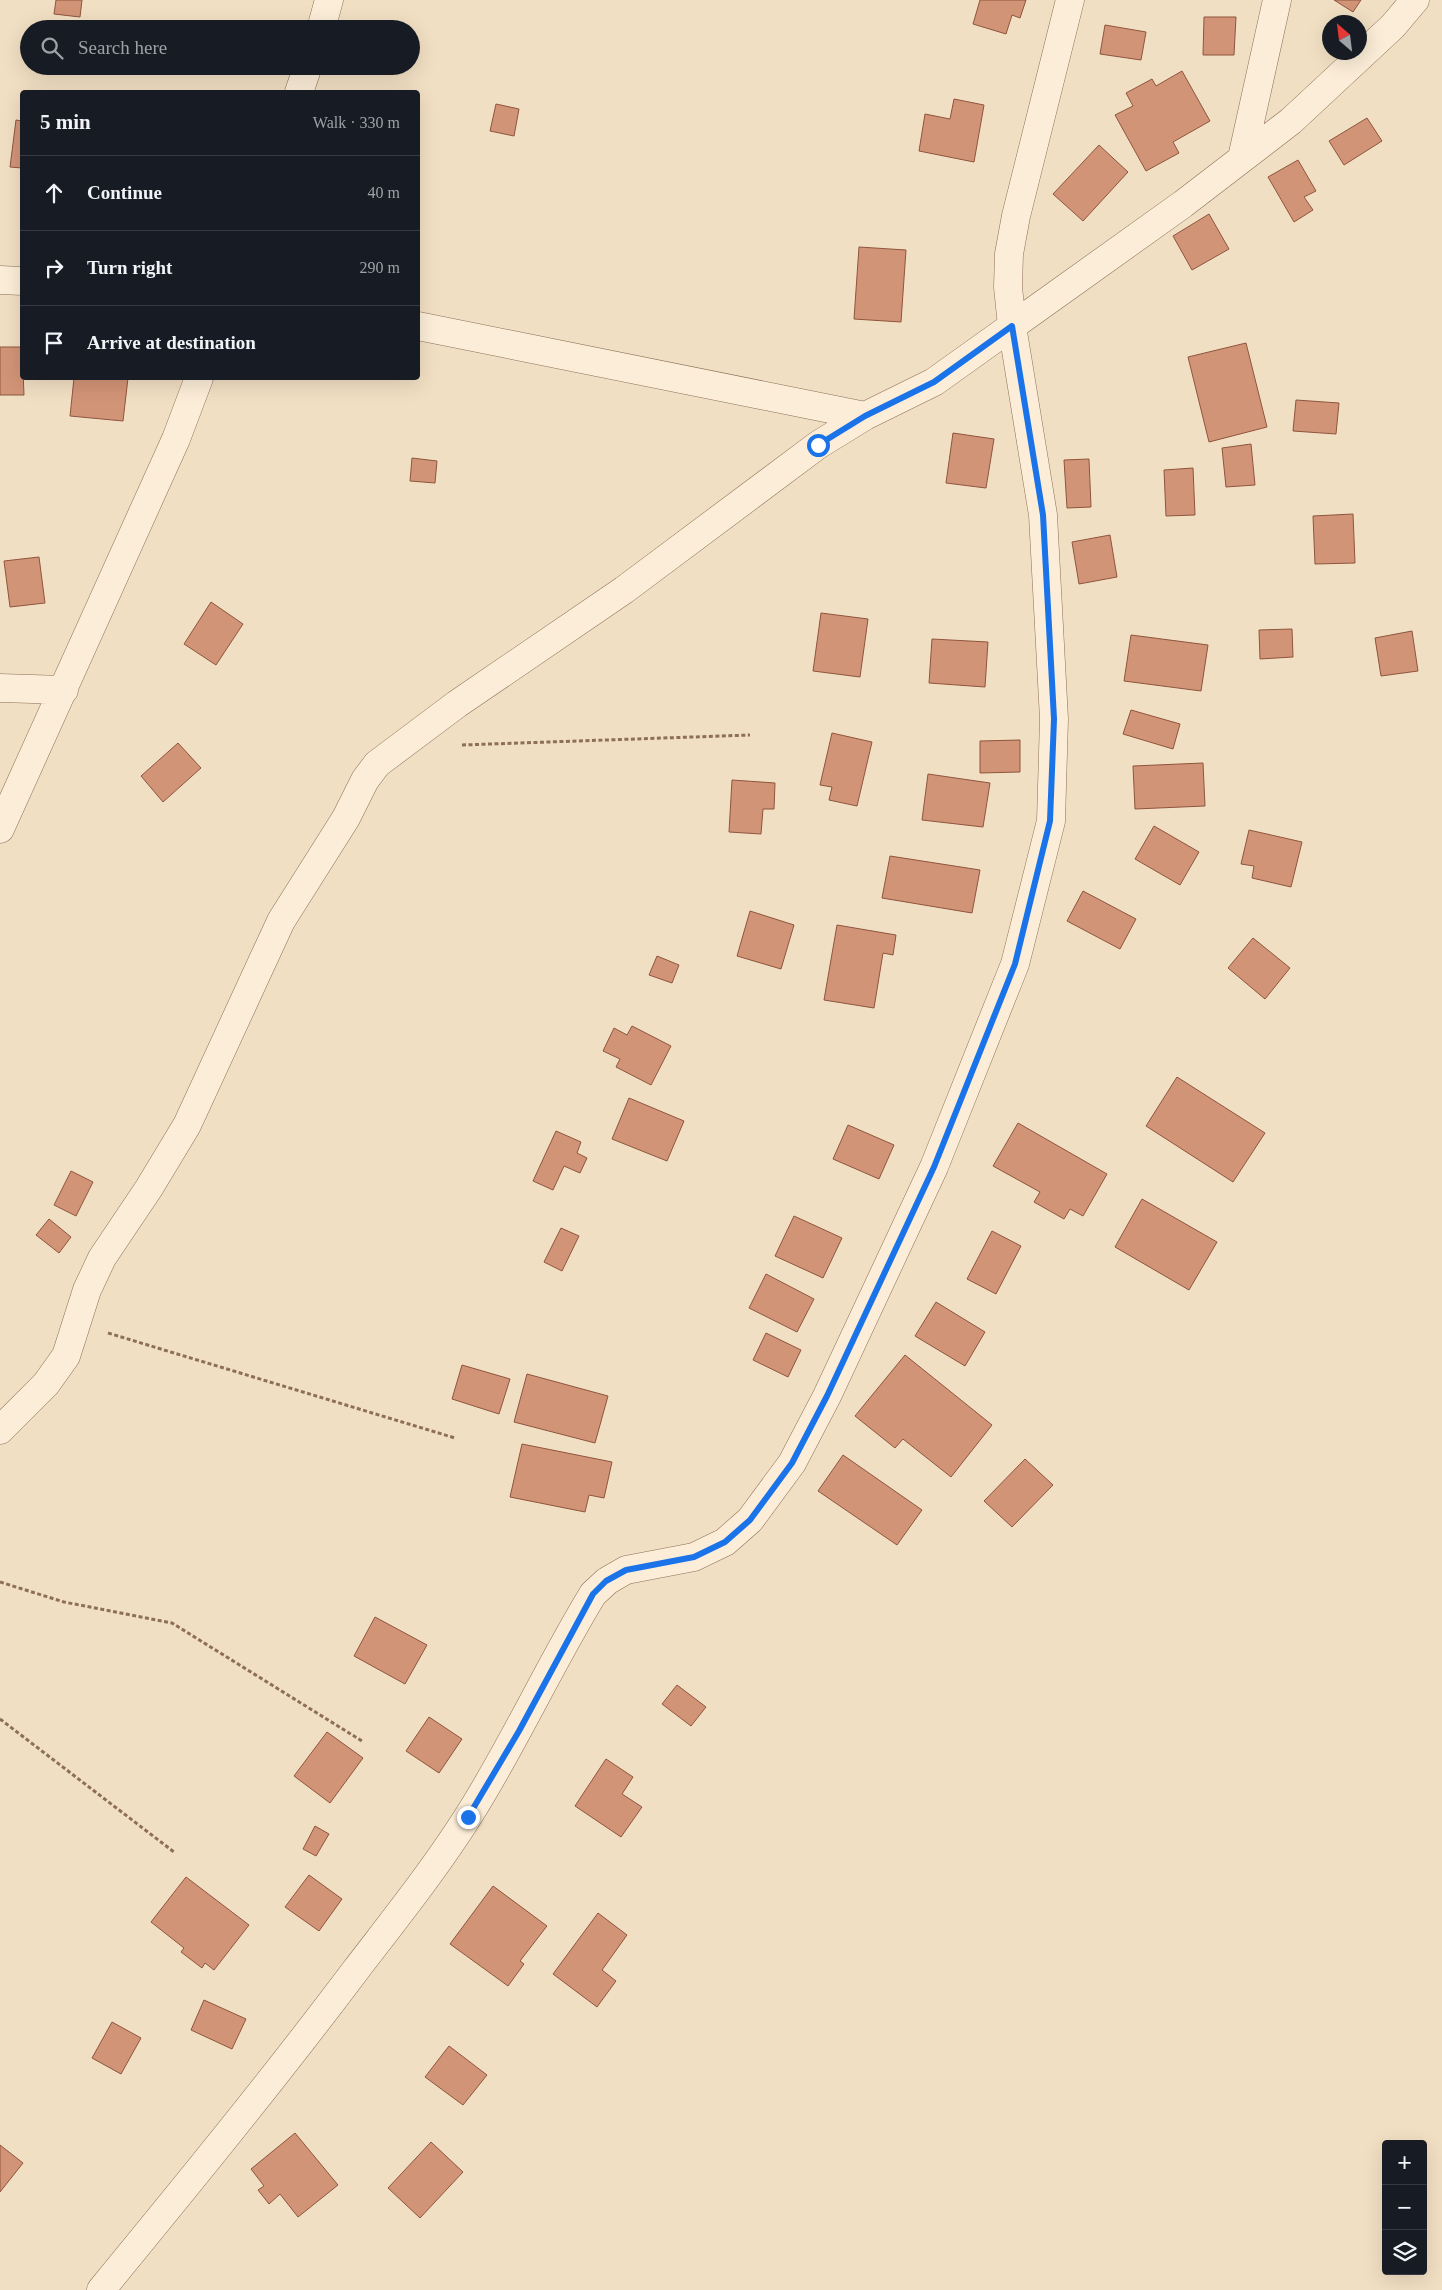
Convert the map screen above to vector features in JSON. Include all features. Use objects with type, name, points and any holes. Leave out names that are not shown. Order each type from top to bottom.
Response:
[{"type":"street","points":[[323,20],[329,0]]},
{"type":"street","points":[[101,2290],[204,2165],[321,2016],[468,1817],[519,1731],[593,1594],[606,1581],[626,1570],[694,1557],[725,1542],[750,1520],[796,1455],[827,1396],[934,1167],[1015,964],[1050,821],[1054,719],[1043,515],[1012,326],[1008,287],[1009,263],[1016,216],[1070,0]]},
{"type":"street","points":[[1242,158],[1277,0]]},
{"type":"street","points":[[0,1430],[46,1384],[66,1356],[87,1290],[102,1258],[150,1188],[186,1125],[281,921],[346,818],[365,780],[377,764],[457,704],[624,590],[818,445],[865,416],[934,382],[1182,204],[1291,121],[1394,26],[1415,0]]},
{"type":"street","points":[[300,90],[305,75]]},
{"type":"street","points":[[0,280],[20,280]]},
{"type":"street","points":[[420,326],[865,416]]},
{"type":"street","points":[[0,829],[176,440],[197,380]]},
{"type":"street","points":[[0,688],[64,690]]},
{"type":"path","points":[[455,745],[750,734]]},
{"type":"path","points":[[76,1324],[456,1438]]},
{"type":"path","points":[[0,1582],[64,1602],[172,1623],[362,1740]]},
{"type":"path","points":[[0,1719],[174,1852]]},
{"type":"building","points":[[56,0],[82,0],[80,17],[54,14]]},
{"type":"building","points":[[980,0],[1026,0],[1020,18],[1012,15],[1006,34],[973,24]]},
{"type":"building","points":[[1334,0],[1361,0],[1353,12]]},
{"type":"building","points":[[1204,17],[1236,17],[1234,55],[1203,55]]},
{"type":"building","points":[[1105,25],[1146,32],[1141,60],[1100,54]]},
{"type":"building","points":[[1182,71],[1210,121],[1173,142],[1179,153],[1146,171],[1115,115],[1133,106],[1126,93],[1152,79],[1156,86]]},
{"type":"building","points":[[954,99],[984,105],[974,162],[919,151],[925,114],[950,119]]},
{"type":"building","points":[[496,104],[519,109],[514,136],[490,131]]},
{"type":"building","points":[[1367,118],[1382,141],[1344,165],[1329,141]]},
{"type":"building","points":[[16,120],[20,121],[20,168],[10,167]]},
{"type":"building","points":[[1099,145],[1128,172],[1083,221],[1053,194]]},
{"type":"building","points":[[1298,160],[1316,191],[1304,197],[1313,210],[1294,222],[1268,177]]},
{"type":"building","points":[[1209,214],[1229,249],[1192,270],[1173,236]]},
{"type":"building","points":[[859,247],[906,250],[901,322],[854,319]]},
{"type":"building","points":[[1246,343],[1267,427],[1209,442],[1188,357]]},
{"type":"building","points":[[0,347],[20,347],[20,380],[23,380],[24,395],[0,395]]},
{"type":"building","points":[[74,380],[128,380],[123,421],[70,416]]},
{"type":"building","points":[[1296,400],[1339,403],[1336,434],[1293,431]]},
{"type":"building","points":[[953,433],[994,439],[986,488],[946,483]]},
{"type":"building","points":[[1251,444],[1255,485],[1226,487],[1222,448]]},
{"type":"building","points":[[412,458],[437,461],[435,483],[410,481]]},
{"type":"building","points":[[1089,459],[1091,507],[1067,508],[1064,460]]},
{"type":"building","points":[[1193,468],[1195,515],[1166,516],[1164,470]]},
{"type":"building","points":[[1353,514],[1355,563],[1315,564],[1313,516]]},
{"type":"building","points":[[1110,535],[1117,577],[1079,584],[1072,542]]},
{"type":"building","points":[[39,557],[45,603],[10,607],[4,561]]},
{"type":"building","points":[[211,602],[243,624],[216,665],[184,644]]},
{"type":"building","points":[[821,613],[868,619],[860,677],[813,671]]},
{"type":"building","points":[[1292,629],[1293,657],[1260,659],[1259,630]]},
{"type":"building","points":[[1412,631],[1418,671],[1381,676],[1375,638]]},
{"type":"building","points":[[1131,635],[1208,645],[1201,691],[1124,681]]},
{"type":"building","points":[[932,639],[988,642],[985,687],[929,683]]},
{"type":"building","points":[[1131,710],[1180,724],[1173,749],[1123,734]]},
{"type":"building","points":[[832,733],[872,742],[857,806],[829,800],[832,787],[820,785]]},
{"type":"building","points":[[1020,740],[1020,772],[980,773],[980,741]]},
{"type":"building","points":[[178,743],[201,768],[163,802],[141,776]]},
{"type":"building","points":[[1203,763],[1205,806],[1135,809],[1133,766]]},
{"type":"building","points":[[928,774],[990,783],[983,827],[922,820]]},
{"type":"building","points":[[732,780],[775,783],[774,809],[763,809],[761,834],[729,832]]},
{"type":"building","points":[[1154,826],[1199,852],[1180,885],[1135,859]]},
{"type":"building","points":[[1249,830],[1302,842],[1291,887],[1252,878],[1254,866],[1241,864]]},
{"type":"building","points":[[890,856],[980,870],[972,913],[882,898]]},
{"type":"building","points":[[1083,891],[1136,919],[1120,949],[1067,921]]},
{"type":"building","points":[[750,911],[794,925],[781,969],[737,956]]},
{"type":"building","points":[[837,925],[896,935],[893,955],[883,953],[874,1008],[824,1000]]},
{"type":"building","points":[[1253,938],[1290,968],[1265,999],[1228,968]]},
{"type":"building","points":[[657,956],[679,965],[672,983],[649,975]]},
{"type":"building","points":[[632,1026],[671,1046],[651,1085],[616,1067],[620,1059],[603,1051],[614,1028],[627,1035]]},
{"type":"building","points":[[1177,1077],[1265,1133],[1233,1182],[1146,1126]]},
{"type":"building","points":[[629,1098],[684,1121],[667,1161],[612,1139]]},
{"type":"building","points":[[1018,1123],[1107,1174],[1083,1216],[1070,1209],[1064,1219],[1034,1202],[1040,1192],[993,1166]]},
{"type":"building","points":[[848,1125],[894,1145],[879,1179],[833,1159]]},
{"type":"building","points":[[556,1131],[581,1142],[577,1153],[587,1158],[580,1173],[564,1166],[553,1190],[533,1181]]},
{"type":"building","points":[[71,1171],[93,1182],[76,1216],[54,1205]]},
{"type":"building","points":[[1142,1199],[1217,1242],[1189,1290],[1115,1247]]},
{"type":"building","points":[[794,1216],[842,1238],[823,1278],[775,1256]]},
{"type":"building","points":[[49,1219],[71,1237],[59,1253],[36,1235]]},
{"type":"building","points":[[561,1228],[579,1236],[562,1271],[544,1262]]},
{"type":"building","points":[[992,1231],[1021,1246],[996,1294],[967,1279]]},
{"type":"building","points":[[766,1274],[814,1299],[797,1332],[749,1308]]},
{"type":"building","points":[[936,1302],[985,1332],[965,1366],[915,1336]]},
{"type":"building","points":[[766,1333],[801,1350],[788,1377],[753,1360]]},
{"type":"building","points":[[905,1355],[992,1425],[951,1477],[903,1439],[895,1448],[855,1416]]},
{"type":"building","points":[[462,1365],[510,1379],[499,1414],[452,1399]]},
{"type":"building","points":[[527,1374],[608,1396],[595,1443],[514,1422]]},
{"type":"building","points":[[522,1444],[612,1462],[604,1498],[589,1495],[585,1512],[510,1497]]},
{"type":"building","points":[[843,1455],[922,1510],[897,1545],[818,1491]]},
{"type":"building","points":[[1025,1459],[1053,1485],[1012,1527],[984,1501]]},
{"type":"building","points":[[375,1617],[427,1645],[405,1684],[354,1656]]},
{"type":"building","points":[[677,1685],[706,1707],[691,1726],[662,1704]]},
{"type":"building","points":[[429,1717],[462,1739],[439,1773],[406,1751]]},
{"type":"building","points":[[327,1732],[363,1758],[330,1803],[294,1776]]},
{"type":"building","points":[[606,1759],[633,1777],[622,1794],[642,1807],[621,1837],[575,1806]]},
{"type":"building","points":[[315,1826],[329,1834],[316,1856],[303,1849]]},
{"type":"building","points":[[309,1875],[342,1899],[319,1931],[285,1907]]},
{"type":"building","points":[[186,1877],[249,1925],[214,1970],[205,1963],[202,1968],[181,1952],[184,1948],[151,1922]]},
{"type":"building","points":[[493,1886],[547,1926],[520,1961],[524,1964],[508,1986],[450,1944]]},
{"type":"building","points":[[598,1913],[627,1935],[602,1970],[616,1981],[597,2007],[553,1974]]},
{"type":"building","points":[[204,2000],[246,2019],[232,2049],[191,2030]]},
{"type":"building","points":[[112,2022],[141,2038],[121,2074],[92,2058]]},
{"type":"building","points":[[449,2046],[487,2075],[463,2105],[425,2077]]},
{"type":"building","points":[[295,2133],[338,2185],[298,2217],[280,2194],[269,2204],[258,2190],[264,2186],[251,2169]]},
{"type":"building","points":[[431,2142],[463,2172],[420,2218],[388,2188]]},
{"type":"building","points":[[0,2145],[23,2163],[0,2192]]},
{"type":"route","points":[[468,1817],[519,1731],[593,1594],[606,1581],[626,1570],[694,1557],[725,1542],[750,1520],[792,1463],[827,1396],[934,1167],[1015,964],[1050,821],[1054,719],[1043,515],[1012,326],[934,382],[865,416],[818,445]]}]
